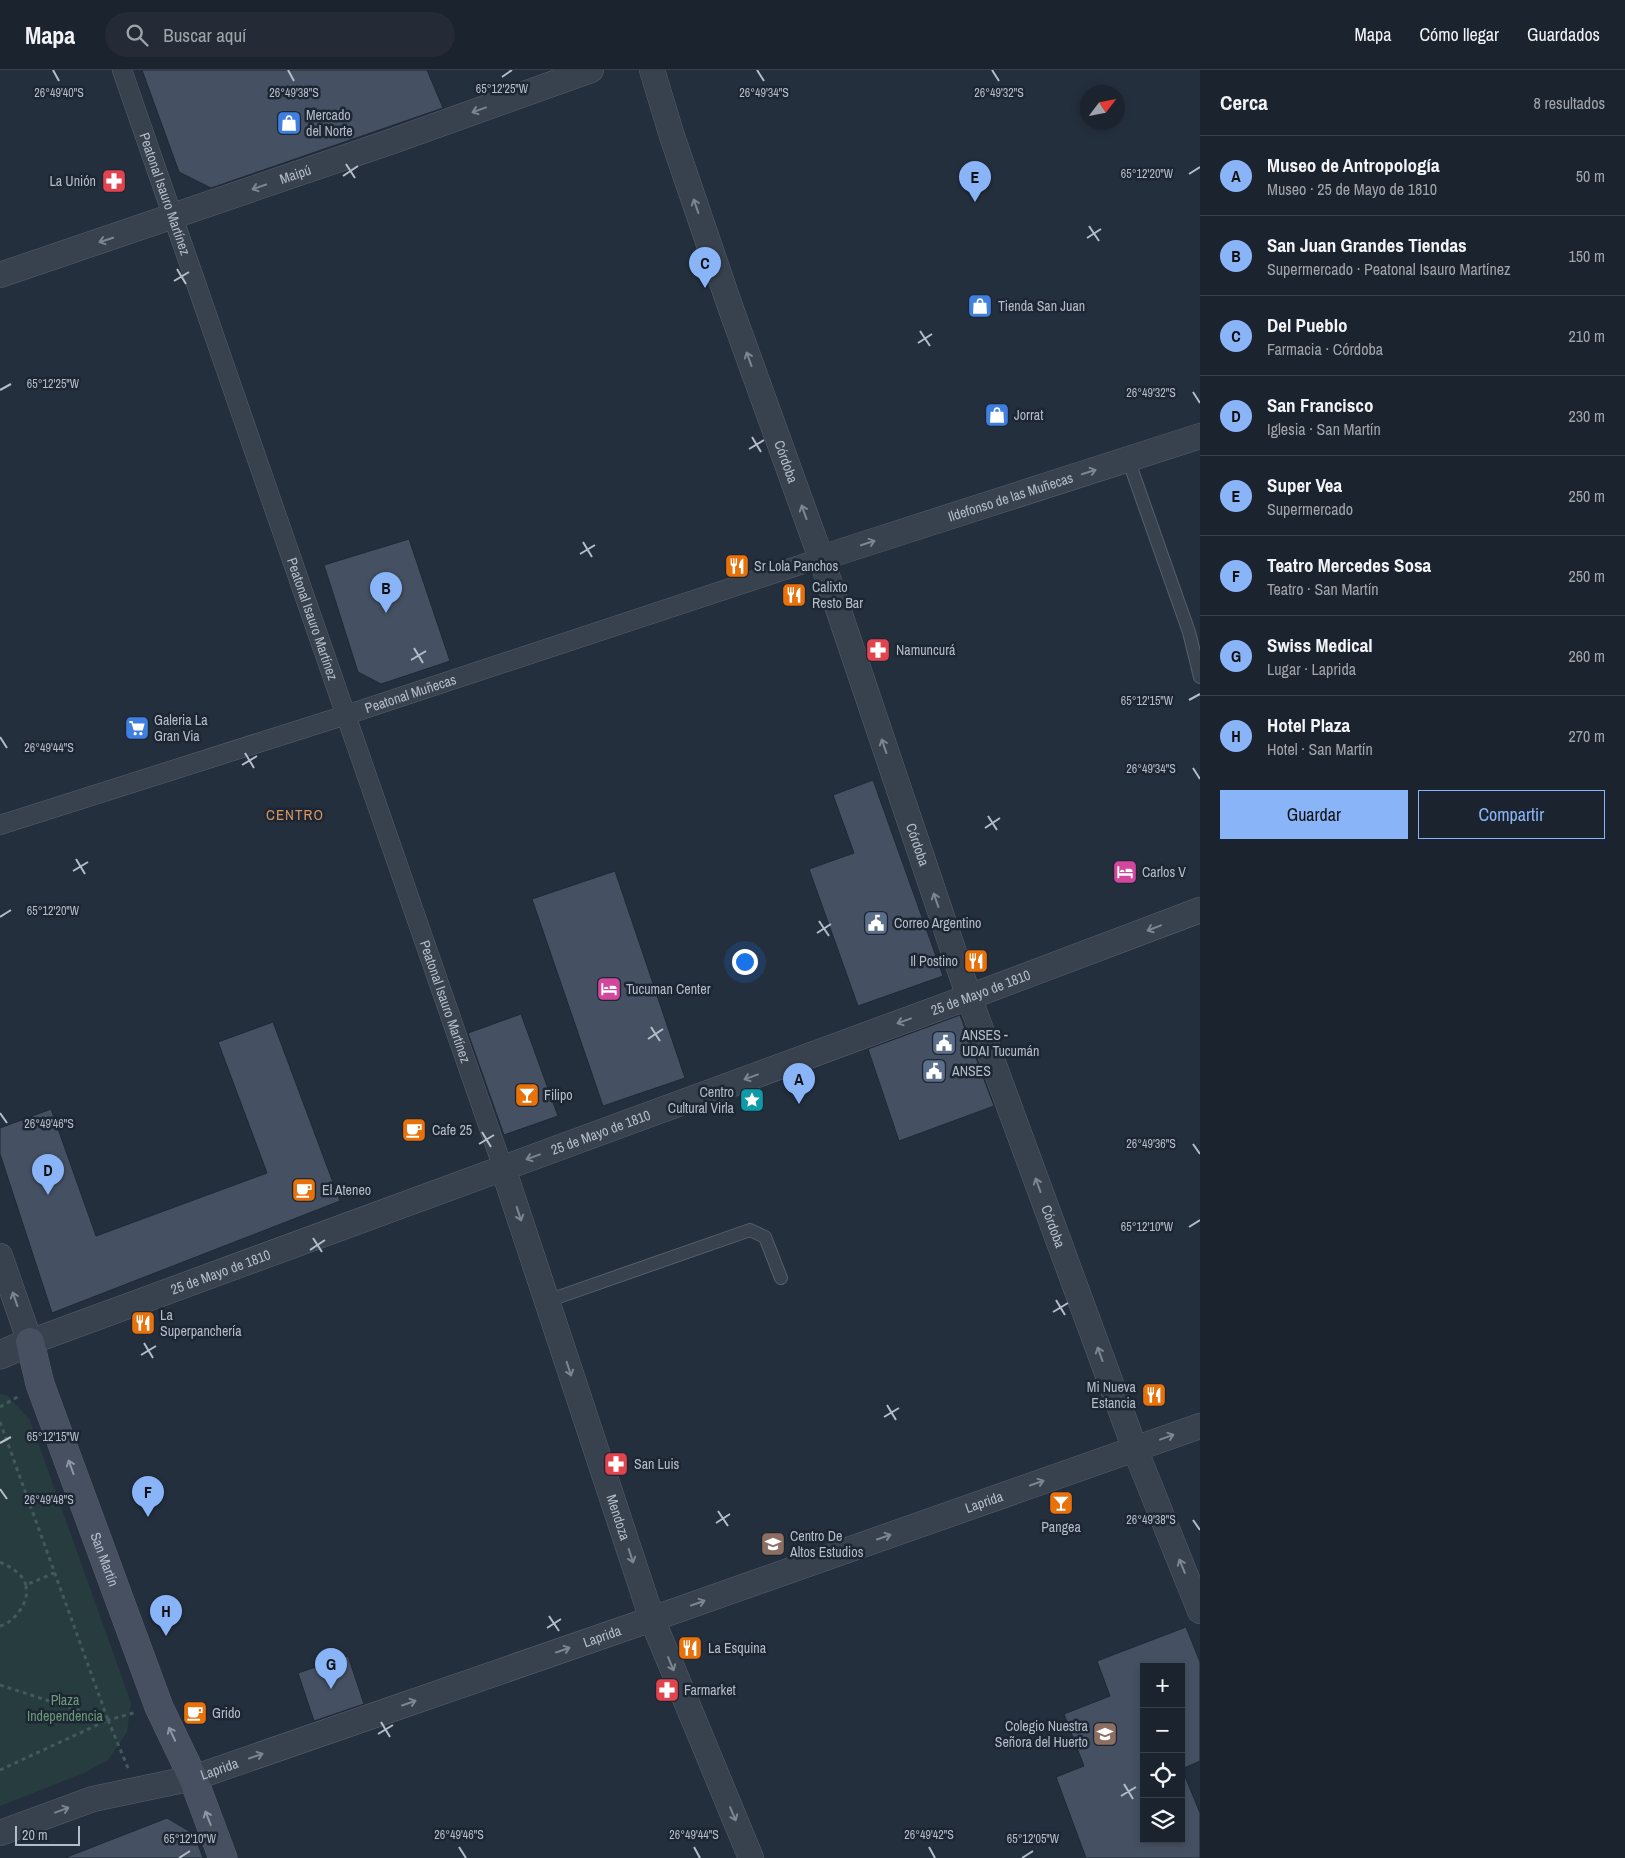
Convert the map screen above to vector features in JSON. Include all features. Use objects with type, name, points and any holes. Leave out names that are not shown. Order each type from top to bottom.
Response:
[{"type":"main road","name":"San Martín","points":[[30,1342],[40,1384],[159,1706],[193,1778],[223,1858]]},
{"type":"street","name":"Peatonal Isauro Martínez","points":[[122,70],[504,1168]]},
{"type":"street","name":"Maipú","points":[[0,275],[390,142],[591,70]]},
{"type":"street","name":"Córdoba","points":[[652,70],[672,136],[731,309],[821,558],[969,997],[1135,1449],[1200,1611]]},
{"type":"street","name":"Ildefonso de las Muñecas","points":[[821,558],[1200,436]]},
{"type":"street","name":"Peatonal Muñecas","points":[[0,825],[346,715],[821,558]]},
{"type":"street","name":"25 de Mayo de 1810","points":[[0,1355],[30,1342],[969,997],[1200,910]]},
{"type":"street","name":"Mendoza","points":[[504,1168],[652,1619],[751,1858]]},
{"type":"street","name":"San Martín","points":[[0,1256],[30,1342]]},
{"type":"street","name":"Laprida","points":[[0,1832],[93,1799],[193,1778],[1200,1426]]},
{"type":"lane","points":[[1128,459],[1189,632],[1200,677]]},
{"type":"lane","points":[[547,1301],[750,1230],[764,1237],[781,1278]]},
{"type":"path","points":[[0,1422],[108,1720],[137,1789]]},
{"type":"path","points":[[0,1562],[13,1568],[22,1576],[26,1585],[26,1598],[18,1614],[4,1626],[0,1626]]},
{"type":"path","points":[[26,1585],[54,1573]]},
{"type":"path","points":[[0,1685],[108,1720]]},
{"type":"path","points":[[0,1770],[108,1720]]},
{"type":"green space","name":"Plaza Independencia","points":[[0,1394],[7,1395],[30,1420],[131,1703],[127,1732],[108,1760],[84,1773],[0,1806]]},
{"type":"building","name":"Mercado del Norte","points":[[142,70],[427,70],[443,108],[211,188],[179,172]]},
{"type":"building","points":[[409,539],[450,661],[381,684],[358,672],[324,565]]},
{"type":"building","name":"Correo Argentino","points":[[873,780],[943,976],[858,1006],[809,869],[854,853],[833,795]]},
{"type":"building","name":"Tucuman Center","points":[[615,871],[685,1078],[603,1106],[532,899]]},
{"type":"building","points":[[521,1014],[558,1116],[504,1135],[468,1033]]},
{"type":"building","name":"ANSES","points":[[960,1015],[994,1106],[899,1141],[868,1049]]},
{"type":"building","points":[[273,1022],[340,1201],[52,1313],[0,1154],[0,1128],[51,1109],[96,1236],[267,1173],[218,1042]]},
{"type":"building","name":"Colegio Nuestra Señora del Huerto","points":[[1186,1627],[1200,1662],[1200,1761],[1185,1768],[1185,1663],[1140,1663],[1140,1843],[1185,1843],[1185,1776],[1200,1813],[1200,1858],[1086,1858],[1056,1777],[1084,1766],[1064,1714],[1110,1696],[1097,1661]]},
{"type":"building","points":[[348,1656],[364,1704],[314,1721],[298,1673]]},
{"type":"building","points":[[167,1818],[194,1834],[203,1858],[67,1858],[67,1857]]},
{"type":"place","name":"Mercado del Norte","points":[[289,123]]},
{"type":"place","name":"La Unión","points":[[114,181]]},
{"type":"place","name":"Super Vea","points":[[975,202]]},
{"type":"place","name":"Del Pueblo","points":[[705,288]]},
{"type":"place","name":"Tienda San Juan","points":[[980,306]]},
{"type":"place","name":"Jorrat","points":[[997,415]]},
{"type":"place","name":"Sr Lola Panchos","points":[[737,566]]},
{"type":"place","name":"Calixto Resto Bar","points":[[794,595]]},
{"type":"place","name":"San Juan Grandes Tiendas","points":[[386,613]]},
{"type":"place","name":"Namuncurá","points":[[878,650]]},
{"type":"place","name":"Galeria La Gran Via","points":[[137,728]]},
{"type":"place","name":"Carlos V","points":[[1125,872]]},
{"type":"place","name":"Correo Argentino","points":[[876,923]]},
{"type":"place","name":"Il Postino","points":[[976,961]]},
{"type":"place","name":"Tucuman Center","points":[[609,989]]},
{"type":"place","name":"ANSES - UDAI Tucumán","points":[[944,1043]]},
{"type":"place","name":"ANSES","points":[[934,1071]]},
{"type":"place","name":"Filipo","points":[[527,1095]]},
{"type":"place","name":"Centro Cultural Virla","points":[[752,1100]]},
{"type":"place","name":"Museo de Antropología","points":[[799,1104]]},
{"type":"place","name":"Cafe 25","points":[[414,1130]]},
{"type":"place","name":"El Ateneo","points":[[304,1190]]},
{"type":"place","name":"San Francisco","points":[[48,1195]]},
{"type":"place","name":"La Superpanchería","points":[[143,1323]]},
{"type":"place","name":"Mi Nueva Estancia","points":[[1154,1395]]},
{"type":"place","name":"San Luis","points":[[616,1464]]},
{"type":"place","name":"Pangea","points":[[1061,1503]]},
{"type":"place","name":"Teatro Mercedes Sosa","points":[[148,1517]]},
{"type":"place","name":"Centro De Altos Estudios","points":[[773,1544]]},
{"type":"place","name":"Hotel Plaza","points":[[166,1636]]},
{"type":"place","name":"La Esquina","points":[[690,1648]]},
{"type":"place","name":"Swiss Medical","points":[[331,1689]]},
{"type":"place","name":"Farmarket","points":[[667,1690]]},
{"type":"place","name":"Grido","points":[[195,1713]]},
{"type":"place","name":"Colegio Nuestra Señora del Huerto","points":[[1105,1734]]},
{"type":"district","name":"CENTRO","points":[[295,814]]}]
